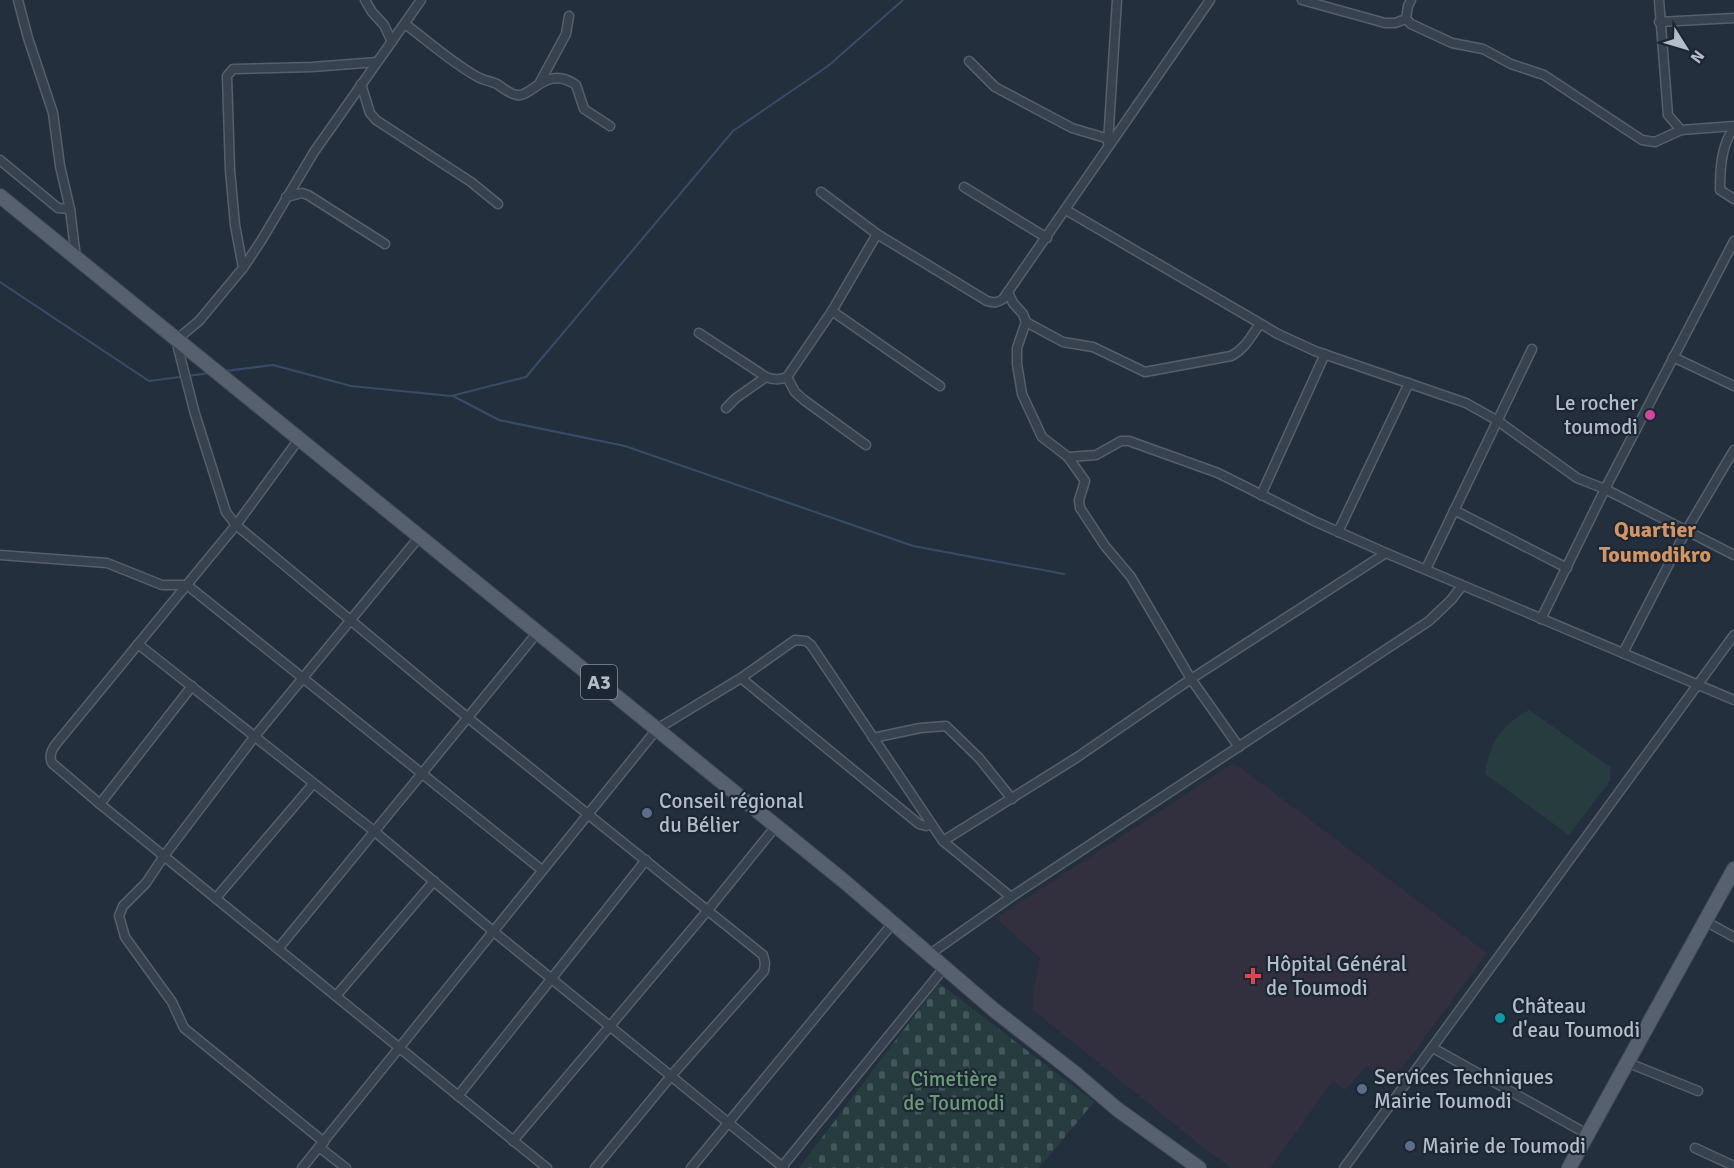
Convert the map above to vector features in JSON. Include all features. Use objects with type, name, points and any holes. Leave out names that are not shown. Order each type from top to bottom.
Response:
[{"type":"main road","name":"A3","points":[[0,196],[776,826],[944,968],[1117,1109],[1198,1168]]},
{"type":"main road","points":[[1569,1168],[1734,869]]},
{"type":"street","points":[[18,0],[53,113],[76,258]]},
{"type":"street","points":[[365,0],[384,26],[392,42]]},
{"type":"street","points":[[422,0],[314,152],[243,268],[199,321],[176,340],[198,424],[226,512],[236,525],[467,717],[764,955],[764,970],[671,1076],[596,1168]]},
{"type":"street","points":[[1108,150],[1117,0]]},
{"type":"street","points":[[820,192],[877,234],[987,301],[999,302],[1047,238],[1210,0]]},
{"type":"street","points":[[1302,0],[1385,23],[1406,19]]},
{"type":"street","points":[[1406,19],[1411,0]]},
{"type":"street","points":[[1659,0],[1668,115],[1681,130]]},
{"type":"street","points":[[540,82],[566,34],[569,16]]},
{"type":"street","points":[[1659,22],[1734,18]]},
{"type":"street","points":[[1406,19],[1411,24],[1452,43],[1483,50],[1511,64],[1544,75],[1642,140],[1655,142],[1681,130],[1734,127]]},
{"type":"street","points":[[405,24],[476,77],[491,81],[515,95],[524,94],[540,82],[551,79],[573,82],[584,109],[610,126]]},
{"type":"street","points":[[969,61],[995,87],[1071,128],[1108,139]]},
{"type":"street","points":[[243,268],[235,225],[230,170],[227,76],[233,69],[312,67],[377,62]]},
{"type":"street","points":[[361,84],[370,113],[376,120],[471,182],[498,204]]},
{"type":"street","points":[[1734,127],[1720,161],[1720,190],[1734,199]]},
{"type":"street","points":[[0,160],[58,208],[70,209]]},
{"type":"street","points":[[964,187],[1047,238]]},
{"type":"street","points":[[286,197],[302,193],[308,195],[385,244]]},
{"type":"street","points":[[1066,210],[1288,339],[1466,403],[1498,421],[1566,471],[1734,555]]},
{"type":"street","points":[[699,333],[766,377],[782,379],[787,377],[832,311],[877,234]]},
{"type":"street","points":[[1541,619],[1605,489],[1734,241]]},
{"type":"street","points":[[1008,292],[1026,322],[1017,348],[1017,364],[1022,394],[1042,437],[1068,457],[1085,481],[1079,500],[1080,508],[1105,546],[1131,578],[1191,679],[1239,747]]},
{"type":"street","points":[[832,311],[940,386]]},
{"type":"street","points":[[1026,322],[1063,342],[1093,347],[1145,372],[1231,356],[1239,352],[1260,324]]},
{"type":"street","points":[[1426,569],[1532,349]]},
{"type":"street","points":[[1261,495],[1325,354]]},
{"type":"street","points":[[1673,357],[1734,386]]},
{"type":"street","points":[[726,408],[766,377]]},
{"type":"street","points":[[787,377],[795,392],[829,420],[866,445]]},
{"type":"street","points":[[1338,532],[1409,383]]},
{"type":"street","points":[[299,439],[236,525],[56,744],[50,756],[52,763],[547,1168]]},
{"type":"street","points":[[1068,457],[1096,455],[1121,441],[1129,441],[1218,473],[1338,532],[1734,700]]},
{"type":"street","points":[[1623,653],[1686,531],[1734,450]]},
{"type":"street","points":[[1454,510],[1567,568]]},
{"type":"street","points":[[346,1168],[322,1144],[184,1028],[172,1002],[125,938],[120,916],[121,909],[146,883],[255,736],[420,536]]},
{"type":"street","points":[[943,841],[1076,758],[1191,679],[1386,553]]},
{"type":"street","points":[[0,555],[107,563],[162,585],[187,585],[542,870]]},
{"type":"street","points":[[930,954],[1011,897],[1428,621],[1451,600],[1462,586]]},
{"type":"street","points":[[278,949],[537,633]]},
{"type":"street","points":[[1344,1168],[1734,635]]},
{"type":"street","points":[[302,1168],[657,729],[741,678],[795,640],[806,641],[943,841],[1011,897]]},
{"type":"street","points":[[138,644],[374,831],[782,1167],[944,968]]},
{"type":"street","points":[[741,678],[920,824],[926,826],[931,824]]},
{"type":"street","points":[[100,804],[192,686]]},
{"type":"street","points":[[873,738],[920,728],[946,726],[972,751],[1012,799]]},
{"type":"street","points":[[216,898],[313,784]]},
{"type":"street","points":[[513,1141],[611,1027],[776,826]]},
{"type":"street","points":[[459,1096],[646,860]]},
{"type":"street","points":[[336,996],[434,881]]},
{"type":"street","points":[[1705,921],[1734,937]]},
{"type":"street","points":[[691,1168],[893,923]]},
{"type":"street","points":[[1433,1048],[1587,1134]]},
{"type":"street","points":[[1626,1062],[1698,1091]]},
{"type":"street","points":[[1695,1148],[1734,1166]]},
{"type":"shaded area","name":"Hôpital Général de Toumodi","points":[[1234,763],[1487,953],[1390,1084],[1366,1066],[1345,1090],[1333,1080],[1270,1168],[1232,1168],[1033,1010],[1033,993],[1040,958],[996,918]]},
{"type":"green space","points":[[1529,710],[1610,767],[1610,781],[1569,835],[1485,774],[1490,752],[1498,736]]},
{"type":"green space","name":"Cimetière de Toumodi","points":[[939,983],[1094,1102],[1039,1168],[799,1168]]},
{"type":"waterway","points":[[225,371],[273,365],[351,386],[451,396],[526,377],[733,131],[828,66],[903,0]]},
{"type":"waterway","points":[[0,282],[149,381],[211,373]]},
{"type":"waterway","points":[[453,396],[499,420],[625,446],[913,546],[1064,574]]},
{"type":"place","name":"Le rocher toumodi","points":[[1650,415]]},
{"type":"place","name":"Conseil régional du Bélier","points":[[647,813]]},
{"type":"place","name":"Hôpital Général de Toumodi","points":[[1253,976]]},
{"type":"place","name":"Château d'eau Toumodi","points":[[1500,1018]]},
{"type":"place","name":"Services Techniques Mairie Toumodi","points":[[1362,1089]]},
{"type":"place","name":"Mairie de Toumodi","points":[[1410,1146]]},
{"type":"district","name":"Quartier Toumodikro","points":[[1655,542]]}]
